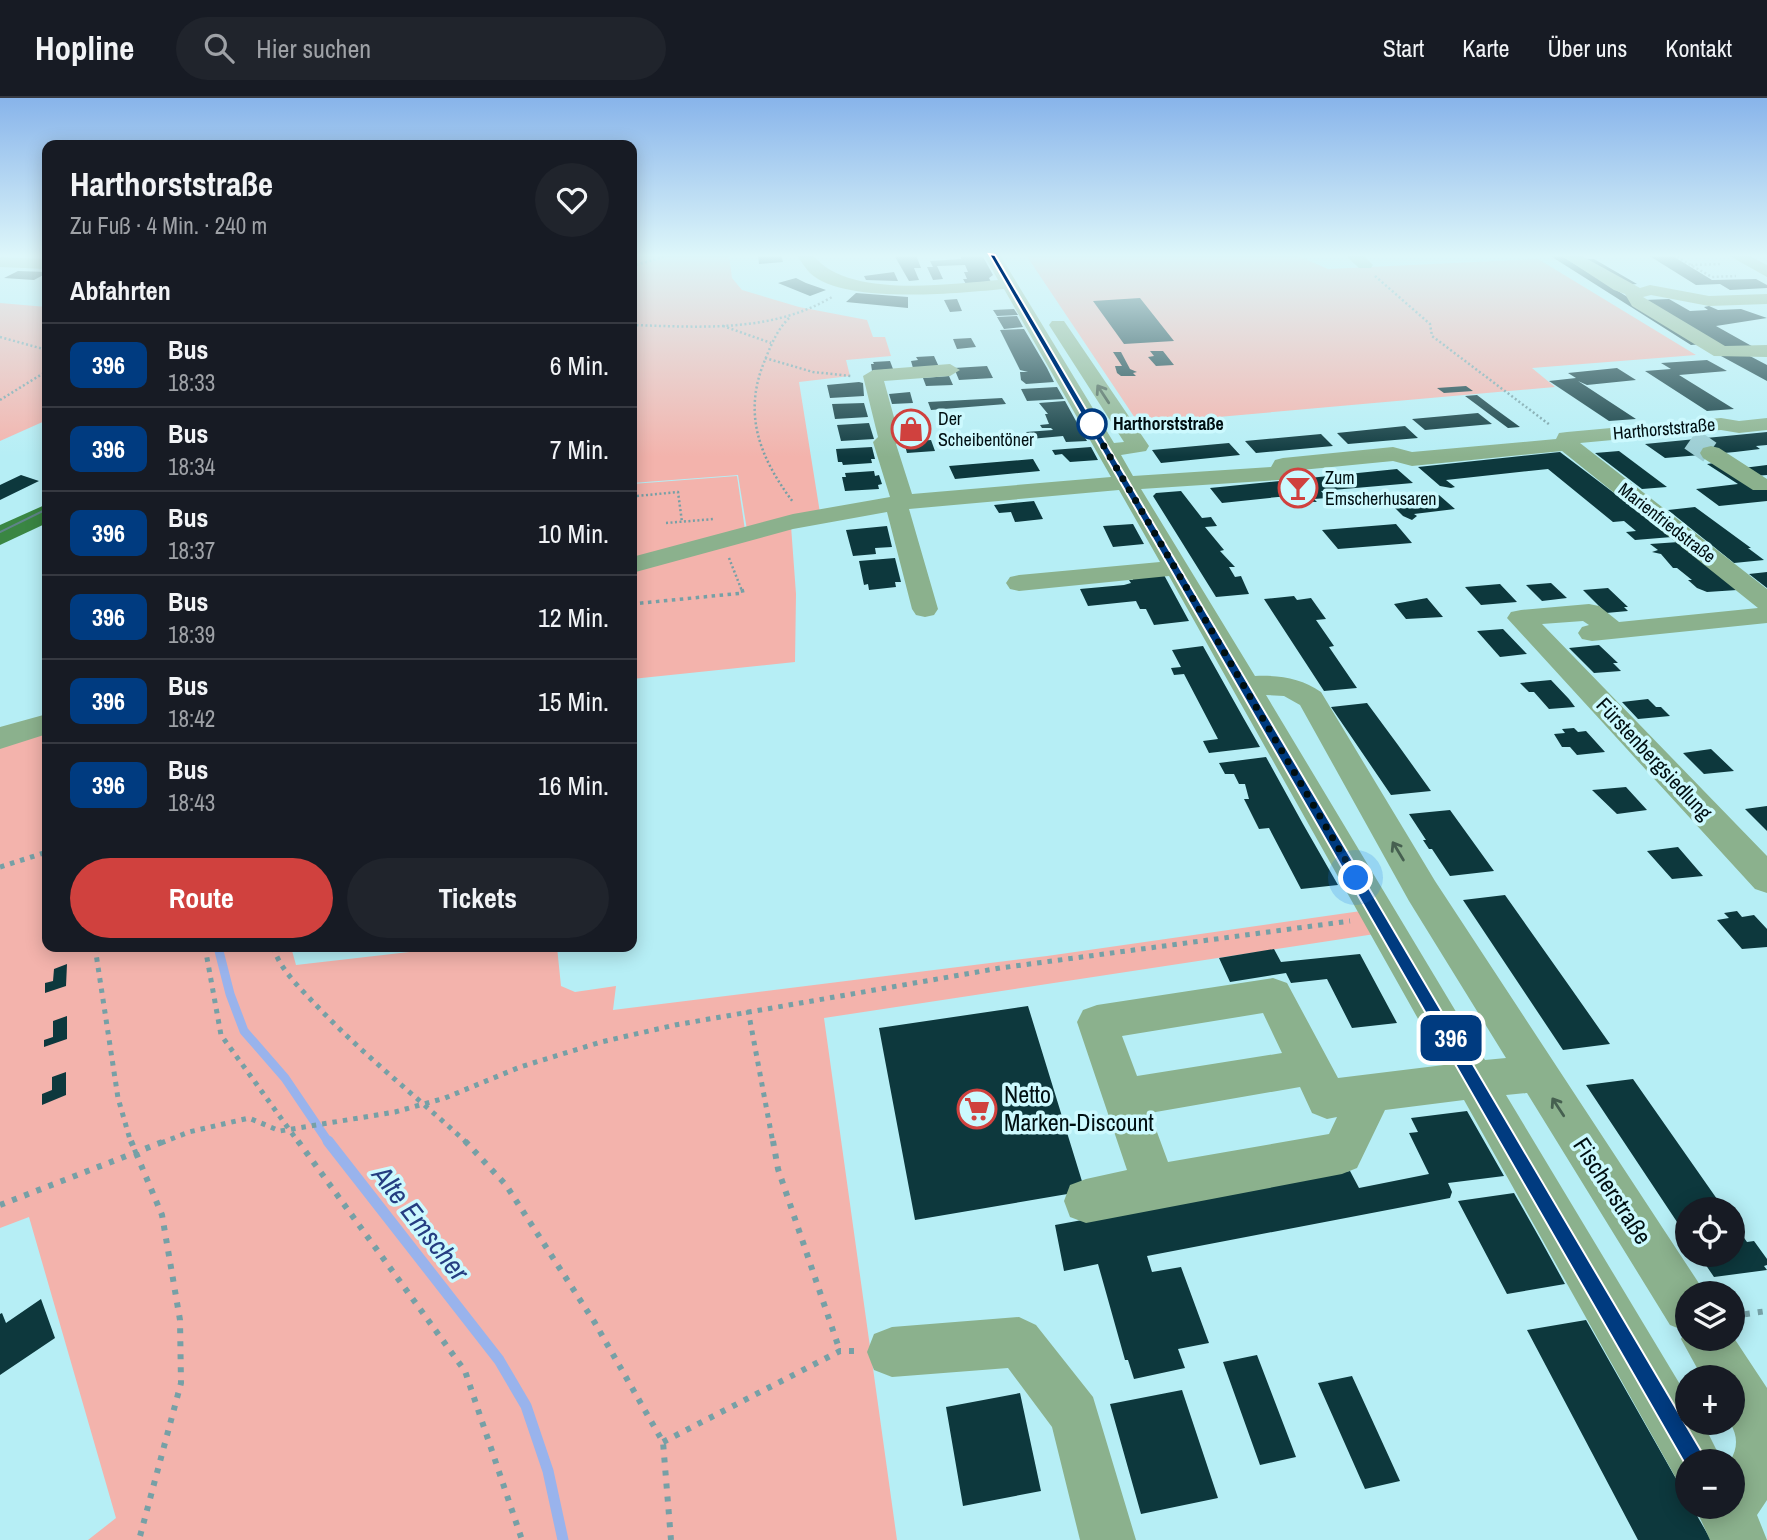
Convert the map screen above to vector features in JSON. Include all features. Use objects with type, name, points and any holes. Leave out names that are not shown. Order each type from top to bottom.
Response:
[{"type":"main road","points":[[0,536],[42,515]]},
{"type":"street","points":[[1032,322],[1689,1449]]},
{"type":"street","points":[[1056,322],[1138,446],[1108,451]]},
{"type":"street","points":[[1672,322],[1721,352],[1767,348]]},
{"type":"street","points":[[1751,334],[1767,348]]},
{"type":"street","points":[[925,609],[884,442],[888,439],[873,376],[950,370]]},
{"type":"street","name":"Harthorststraße","points":[[637,564],[806,519],[900,503],[1034,489],[1279,473],[1283,465],[1393,454],[1412,459],[1567,441],[1683,434],[1721,424],[1739,427],[1767,424]]},
{"type":"street","name":"Marienfriedstraße","points":[[1567,441],[1767,602]]},
{"type":"street","points":[[1711,453],[1761,485]]},
{"type":"street","points":[[1019,583],[1177,568]]},
{"type":"street","name":"Fürstenbergsiedlung","points":[[1767,615],[1613,631],[1589,612],[1521,618],[1767,879]]},
{"type":"street","name":"Fischerstraße","points":[[1246,686],[1282,685],[1299,689],[1311,699],[1422,891],[1675,1289]]},
{"type":"street","points":[[0,738],[42,725]]},
{"type":"street","points":[[1319,812],[1371,806]]},
{"type":"street","points":[[1374,909],[1422,891]]},
{"type":"street","points":[[1154,1186],[1097,1022],[1273,995],[1327,1099],[1536,1073]]},
{"type":"street","points":[[1123,1098],[1310,1067]]},
{"type":"street","points":[[1086,1201],[1154,1186],[1342,1153],[1372,1092]]},
{"type":"street","points":[[892,1352],[1019,1342],[1075,1415],[1108,1540]]},
{"type":"street","points":[[1745,1399],[1762,1426],[1762,1459],[1745,1490]]},
{"type":"path","points":[[637,325],[742,322]]},
{"type":"path","points":[[785,322],[778,330],[757,372],[752,395],[757,437],[774,477],[806,519]]},
{"type":"path","points":[[1428,322],[1432,336],[1567,441]]},
{"type":"path","points":[[717,325],[771,343]]},
{"type":"path","points":[[0,337],[42,349]]},
{"type":"path","points":[[765,358],[813,372],[873,376]]},
{"type":"path","points":[[0,400],[42,374]]},
{"type":"path","points":[[637,496],[678,492],[682,522]]},
{"type":"path","points":[[637,604],[743,593],[722,541]]},
{"type":"path","points":[[0,867],[42,854]]},
{"type":"path","points":[[0,1205],[189,1132],[249,1118],[280,1130],[395,1112],[445,1098],[520,1067],[601,1042],[748,1010],[1374,909]]},
{"type":"path","points":[[95,952],[118,1098],[134,1152],[162,1216],[180,1320],[181,1383],[139,1540]]},
{"type":"path","points":[[206,952],[222,1035],[465,1371],[522,1540]]},
{"type":"path","points":[[275,952],[298,986],[339,1030],[370,1060],[424,1103],[486,1161],[506,1185],[595,1323],[663,1442],[671,1540]]},
{"type":"path","points":[[748,1010],[778,1169],[839,1351]]},
{"type":"path","points":[[1745,1314],[1767,1311]]},
{"type":"path","points":[[663,1442],[839,1351],[892,1352]]},
{"type":"shaded area","points":[[0,322],[42,322],[42,422],[0,441]]},
{"type":"shaded area","points":[[637,322],[868,322],[873,337],[885,337],[891,356],[846,360],[850,376],[799,382],[820,513],[747,530],[738,475],[637,483]]},
{"type":"shaded area","points":[[1071,322],[1642,322],[1696,355],[1532,368],[1555,387],[1139,424]]},
{"type":"shaded area","points":[[737,476],[745,530],[637,559],[637,484]]},
{"type":"shaded area","points":[[791,526],[796,594],[795,662],[637,678],[637,570]]},
{"type":"shaded area","points":[[42,734],[42,952],[292,952],[296,965],[409,952],[558,952],[561,986],[575,992],[616,986],[613,1010],[1047,956],[1375,909],[1388,932],[824,1018],[897,1540],[88,1540],[116,1518],[29,1217],[0,1228],[0,744]]},
{"type":"building","points":[[1000,322],[1020,322],[1023,327],[1004,329]]},
{"type":"building","points":[[1108,322],[1159,322],[1174,341],[1124,344]]},
{"type":"building","points":[[1655,322],[1668,322],[1703,344],[1691,345]]},
{"type":"building","points":[[1682,322],[1740,322],[1716,326],[1757,349],[1729,350]]},
{"type":"building","points":[[1024,329],[1054,382],[1026,384],[1021,380],[1020,372],[1028,372],[1020,370],[1000,330]]},
{"type":"building","points":[[971,338],[976,347],[957,349],[953,339]]},
{"type":"building","points":[[1150,351],[1163,351],[1174,365],[1156,366],[1148,357],[1154,356]]},
{"type":"building","points":[[1113,352],[1121,352],[1130,369],[1137,372],[1133,373],[1136,376],[1121,376],[1117,373],[1115,366],[1122,366]]},
{"type":"building","points":[[1746,354],[1767,365],[1767,381],[1721,356]]},
{"type":"building","points":[[934,356],[939,367],[913,368],[911,361],[918,360],[916,357]]},
{"type":"building","points":[[1707,360],[1727,371],[1679,375],[1734,409],[1707,411],[1645,371],[1671,369],[1661,363]]},
{"type":"building","points":[[890,361],[893,369],[872,371],[873,362]]},
{"type":"building","points":[[987,366],[993,378],[959,380],[954,368]]},
{"type":"building","points":[[1617,368],[1636,380],[1587,385],[1578,381],[1636,419],[1609,421],[1549,381],[1576,378],[1568,373]]},
{"type":"building","points":[[949,376],[953,385],[926,386],[923,378]]},
{"type":"building","points":[[863,383],[864,396],[830,398],[827,385]]},
{"type":"building","points":[[1466,386],[1473,391],[1444,393],[1437,388]]},
{"type":"building","points":[[1057,387],[1064,399],[1027,401],[1021,389]]},
{"type":"building","points":[[910,392],[913,403],[892,404],[889,394]]},
{"type":"building","points":[[1477,395],[1520,427],[1508,428],[1465,396]]},
{"type":"building","points":[[1002,398],[1006,404],[931,410],[928,402]]},
{"type":"building","points":[[1065,401],[1087,441],[1066,442],[1063,436],[1030,439],[1026,432],[1053,430],[1040,425],[1049,424],[1045,414],[1048,414],[1039,403]]},
{"type":"building","points":[[864,403],[868,417],[835,419],[832,404]]},
{"type":"building","points":[[1478,413],[1492,424],[1425,430],[1412,419]]},
{"type":"building","points":[[925,415],[931,431],[901,433],[902,425],[896,417]]},
{"type":"building","points":[[869,423],[874,439],[841,441],[837,425]]},
{"type":"building","points":[[1405,426],[1418,438],[1348,444],[1337,433]]},
{"type":"building","points":[[1767,432],[1767,445],[1756,446],[1760,449],[1735,452],[1665,458],[1645,444]]},
{"type":"building","points":[[1321,434],[1333,446],[1256,453],[1245,441]]},
{"type":"building","points":[[931,440],[935,451],[907,453],[904,442]]},
{"type":"building","points":[[1229,443],[1240,455],[1161,463],[1152,450]]},
{"type":"building","points":[[872,447],[875,459],[871,459],[872,463],[843,465],[838,462],[836,449]]},
{"type":"building","points":[[1091,447],[1098,460],[1070,462],[1062,454],[1055,455],[1052,450]]},
{"type":"building","points":[[1619,451],[1667,487],[1642,489],[1595,453]]},
{"type":"building","points":[[1560,452],[1672,537],[1635,540],[1626,532],[1636,531],[1624,521],[1613,522],[1548,469],[1446,480],[1455,487],[1451,488],[1440,486],[1418,467]]},
{"type":"building","points":[[1033,459],[1040,471],[955,479],[949,466]]},
{"type":"building","points":[[1721,462],[1767,490],[1767,501],[1719,506],[1696,489],[1738,484],[1707,464]]},
{"type":"building","points":[[1767,465],[1767,475],[1755,476],[1743,468]]},
{"type":"building","points":[[1397,469],[1413,483],[1321,491],[1327,498],[1314,499],[1317,502],[1278,497],[1222,503],[1210,488]]},
{"type":"building","points":[[874,471],[875,476],[879,475],[882,484],[878,485],[879,489],[845,491],[842,477],[846,477],[845,473]]},
{"type":"building","points":[[21,475],[39,481],[0,500],[0,485]]},
{"type":"building","points":[[1181,491],[1202,518],[1211,517],[1217,526],[1205,527],[1224,550],[1220,551],[1235,567],[1229,567],[1235,577],[1241,576],[1249,594],[1216,597],[1153,496],[1156,493]]},
{"type":"building","points":[[1439,495],[1455,509],[1414,514],[1417,516],[1412,520],[1403,516],[1387,500]]},
{"type":"building","points":[[1034,501],[1043,519],[1015,522],[1011,512],[999,513],[994,505]]},
{"type":"building","points":[[1695,507],[1764,560],[1734,563],[1668,510]]},
{"type":"building","points":[[1133,524],[1144,544],[1113,547],[1103,526]]},
{"type":"building","points":[[1396,524],[1412,543],[1338,549],[1322,530]]},
{"type":"building","points":[[887,526],[892,547],[875,548],[876,554],[853,556],[846,530]]},
{"type":"building","points":[[1679,542],[1737,590],[1707,592],[1697,588],[1688,580],[1692,580],[1677,568],[1673,568],[1661,554],[1652,552],[1658,550],[1650,544]]},
{"type":"building","points":[[895,558],[901,582],[895,582],[896,587],[869,590],[868,584],[864,585],[859,561]]},
{"type":"building","points":[[1767,572],[1767,588],[1749,574]]},
{"type":"building","points":[[1164,575],[1189,621],[1154,625],[1146,609],[1140,609],[1136,601],[1088,606],[1080,589],[1124,585],[1131,583],[1129,580],[1133,580],[1132,578]]},
{"type":"building","points":[[1551,583],[1567,598],[1542,601],[1526,585]]},
{"type":"building","points":[[1500,584],[1517,602],[1481,605],[1465,587]]},
{"type":"building","points":[[1608,588],[1628,607],[1624,607],[1628,611],[1606,613],[1583,590]]},
{"type":"building","points":[[1294,596],[1297,600],[1311,598],[1326,619],[1316,620],[1334,646],[1329,647],[1357,688],[1324,691],[1264,599]]},
{"type":"building","points":[[1427,598],[1443,617],[1406,619],[1394,604]]},
{"type":"building","points":[[1503,629],[1527,654],[1500,657],[1477,631]]},
{"type":"building","points":[[1599,645],[1618,663],[1613,663],[1621,671],[1594,673],[1569,648]]},
{"type":"building","points":[[1203,646],[1260,747],[1209,753],[1203,741],[1218,739],[1184,674],[1174,675],[1171,668],[1181,667],[1172,650]]},
{"type":"building","points":[[1551,680],[1575,707],[1549,709],[1534,692],[1529,692],[1520,683]]},
{"type":"building","points":[[1648,699],[1670,716],[1638,719],[1622,702]]},
{"type":"building","points":[[1367,703],[1431,791],[1391,795],[1331,707]]},
{"type":"building","points":[[1574,728],[1578,732],[1586,731],[1605,752],[1577,755],[1570,747],[1562,747],[1554,734],[1565,733],[1562,729]]},
{"type":"building","points":[[1711,749],[1734,771],[1704,774],[1683,753]]},
{"type":"building","points":[[1266,757],[1338,885],[1301,889],[1269,828],[1259,829],[1244,799],[1249,799],[1245,784],[1239,784],[1234,774],[1225,774],[1219,763]]},
{"type":"building","points":[[1626,787],[1647,810],[1617,814],[1592,790]]},
{"type":"building","points":[[1767,806],[1767,831],[1745,809]]},
{"type":"building","points":[[1450,810],[1494,871],[1450,876],[1423,840],[1426,840],[1409,814]]},
{"type":"building","points":[[1678,847],[1703,876],[1672,879],[1647,851]]},
{"type":"building","points":[[1505,895],[1610,1044],[1563,1050],[1463,900]]},
{"type":"building","points":[[1737,911],[1742,917],[1754,915],[1767,929],[1767,947],[1742,949],[1717,920],[1729,918],[1724,913]]},
{"type":"building","points":[[1274,949],[1281,962],[1360,954],[1397,1023],[1352,1028],[1327,979],[1291,983],[1286,973],[1230,982],[1219,958]]},
{"type":"building","points":[[67,964],[66,986],[45,993],[45,983],[53,981],[54,969]]},
{"type":"building","name":"Netto Marken-Discount","points":[[1028,1006],[1085,1191],[915,1220],[879,1028]]},
{"type":"building","points":[[67,1016],[67,1039],[44,1047],[44,1040],[53,1037],[53,1021]]},
{"type":"building","points":[[66,1072],[66,1095],[42,1105],[42,1094],[52,1090],[52,1077]]},
{"type":"building","points":[[1633,1079],[1716,1197],[1675,1197],[1675,1219],[1586,1085]]},
{"type":"building","points":[[1467,1111],[1504,1176],[1448,1183],[1452,1192],[1450,1198],[1147,1256],[1152,1272],[1181,1267],[1209,1343],[1178,1349],[1185,1368],[1134,1379],[1128,1360],[1125,1360],[1098,1264],[1064,1271],[1055,1225],[1350,1171],[1359,1188],[1429,1174],[1409,1133],[1418,1132],[1411,1118]]},
{"type":"building","points":[[1514,1193],[1565,1284],[1507,1294],[1458,1201]]},
{"type":"building","points":[[1745,1239],[1747,1242],[1754,1241],[1767,1259],[1767,1265],[1764,1266],[1767,1270],[1714,1277],[1707,1267],[1745,1267]]},
{"type":"building","points":[[41,1299],[55,1338],[0,1375],[0,1314],[2,1313],[6,1323]]},
{"type":"building","points":[[1586,1320],[1675,1477],[1675,1519],[1699,1519],[1711,1540],[1638,1540],[1527,1330]]},
{"type":"building","points":[[1257,1355],[1296,1457],[1260,1465],[1223,1362]]},
{"type":"building","points":[[1352,1376],[1400,1481],[1365,1489],[1318,1383]]},
{"type":"building","points":[[1182,1390],[1218,1498],[1141,1514],[1110,1404]]},
{"type":"building","points":[[1020,1393],[1041,1491],[963,1506],[946,1407]]},
{"type":"waterway","name":"Alte Emscher","points":[[219,952],[230,994],[244,1031],[285,1078],[329,1143]]},
{"type":"waterway","name":"Alte Emscher","points":[[328,1141],[499,1360],[526,1406],[548,1471],[563,1540]]},
{"type":"tunnel","points":[[1691,439],[1711,453]]},
{"type":"tram line","points":[[0,532],[42,511]]},
{"type":"bus line","name":"396","points":[[1032,322],[1689,1449]]},
{"type":"place","name":"Harthorststraße","points":[[1092,424]]},
{"type":"place","name":"Der Scheibentöner","points":[[911,429]]},
{"type":"place","name":"Zum Emscherhusaren","points":[[1298,488]]},
{"type":"place","name":"Netto Marken-Discount","points":[[977,1109]]},
{"type":"route","points":[[1092,424],[1088,419],[1356,878]]}]
